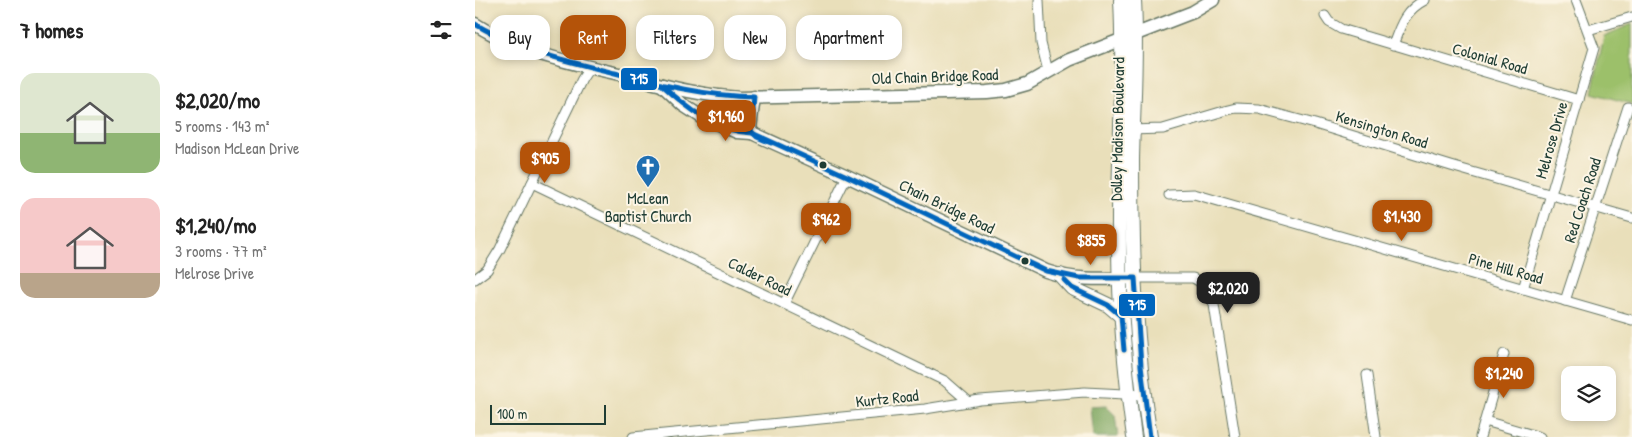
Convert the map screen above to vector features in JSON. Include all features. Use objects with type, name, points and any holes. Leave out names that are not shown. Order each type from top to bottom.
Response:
[{"type":"main road","name":"Dolley Madison Boulevard","points":[[1121,0],[1127,130],[1132,186],[1135,278],[1144,395],[1150,437]]},
{"type":"main road","name":"Dolley Madison Boulevard","points":[[1134,0],[1135,34],[1119,218],[1121,316],[1134,437]]},
{"type":"main road","name":"Old Chain Bridge Road","points":[[754,97],[1000,90],[1032,82],[1069,60],[1193,12],[1213,0]]},
{"type":"main road","points":[[475,24],[518,46],[544,55],[705,94],[754,97],[750,128],[752,133]]},
{"type":"main road","name":"Chain Bridge Road","points":[[661,84],[683,106],[704,118],[737,132],[752,133],[1038,267],[1060,275],[1085,279],[1135,278]]},
{"type":"main road","points":[[1060,275],[1072,288],[1108,305],[1121,316]]},
{"type":"street","points":[[1039,0],[1041,43],[1049,71]]},
{"type":"street","points":[[1393,45],[1401,22],[1406,14],[1414,6],[1425,0]]},
{"type":"street","name":"Melrose Drive","points":[[1523,289],[1594,48],[1576,0]]},
{"type":"street","name":"Colonial Road","points":[[1325,16],[1336,27],[1579,100]]},
{"type":"street","points":[[1588,30],[1632,16]]},
{"type":"street","points":[[475,279],[487,270],[493,261],[582,79],[591,67]]},
{"type":"street","name":"Red Coach Road","points":[[1565,301],[1628,107]]},
{"type":"street","name":"Kensington Road","points":[[1127,130],[1155,130],[1172,127],[1236,108],[1259,109],[1632,218]]},
{"type":"street","points":[[784,304],[847,176]]},
{"type":"street","name":"Calder Road","points":[[532,183],[945,381],[969,402]]},
{"type":"street","name":"Pine Hill Road","points":[[1169,195],[1194,194],[1632,320]]},
{"type":"street","points":[[1135,278],[1189,278],[1200,282],[1209,292],[1214,304],[1235,437]]},
{"type":"street","points":[[1480,437],[1504,354]]},
{"type":"street","points":[[1367,375],[1376,437]]},
{"type":"street","name":"Kurtz Road","points":[[633,437],[875,414],[969,402],[1085,392],[1144,395]]},
{"type":"street","points":[[1485,421],[1539,437]]},
{"type":"green space","points":[[1632,24],[1632,104],[1592,93],[1604,36]]},
{"type":"green space","points":[[1106,406],[1115,415],[1118,437],[1093,437],[1090,407]]},
{"type":"transit line","name":"715","points":[[475,24],[526,48],[579,64],[684,89],[719,95],[754,97],[751,131],[757,137],[771,143]]},
{"type":"transit line","name":"715","points":[[661,84],[691,110],[714,123],[726,128],[752,133],[1046,271],[1079,278],[1135,278],[1141,366],[1150,437]]},
{"type":"transit line","name":"715","points":[[1064,280],[1072,288],[1108,305],[1121,316],[1124,350]]},
{"type":"place","name":"McLean Baptist Church","points":[[648,188]]}]
